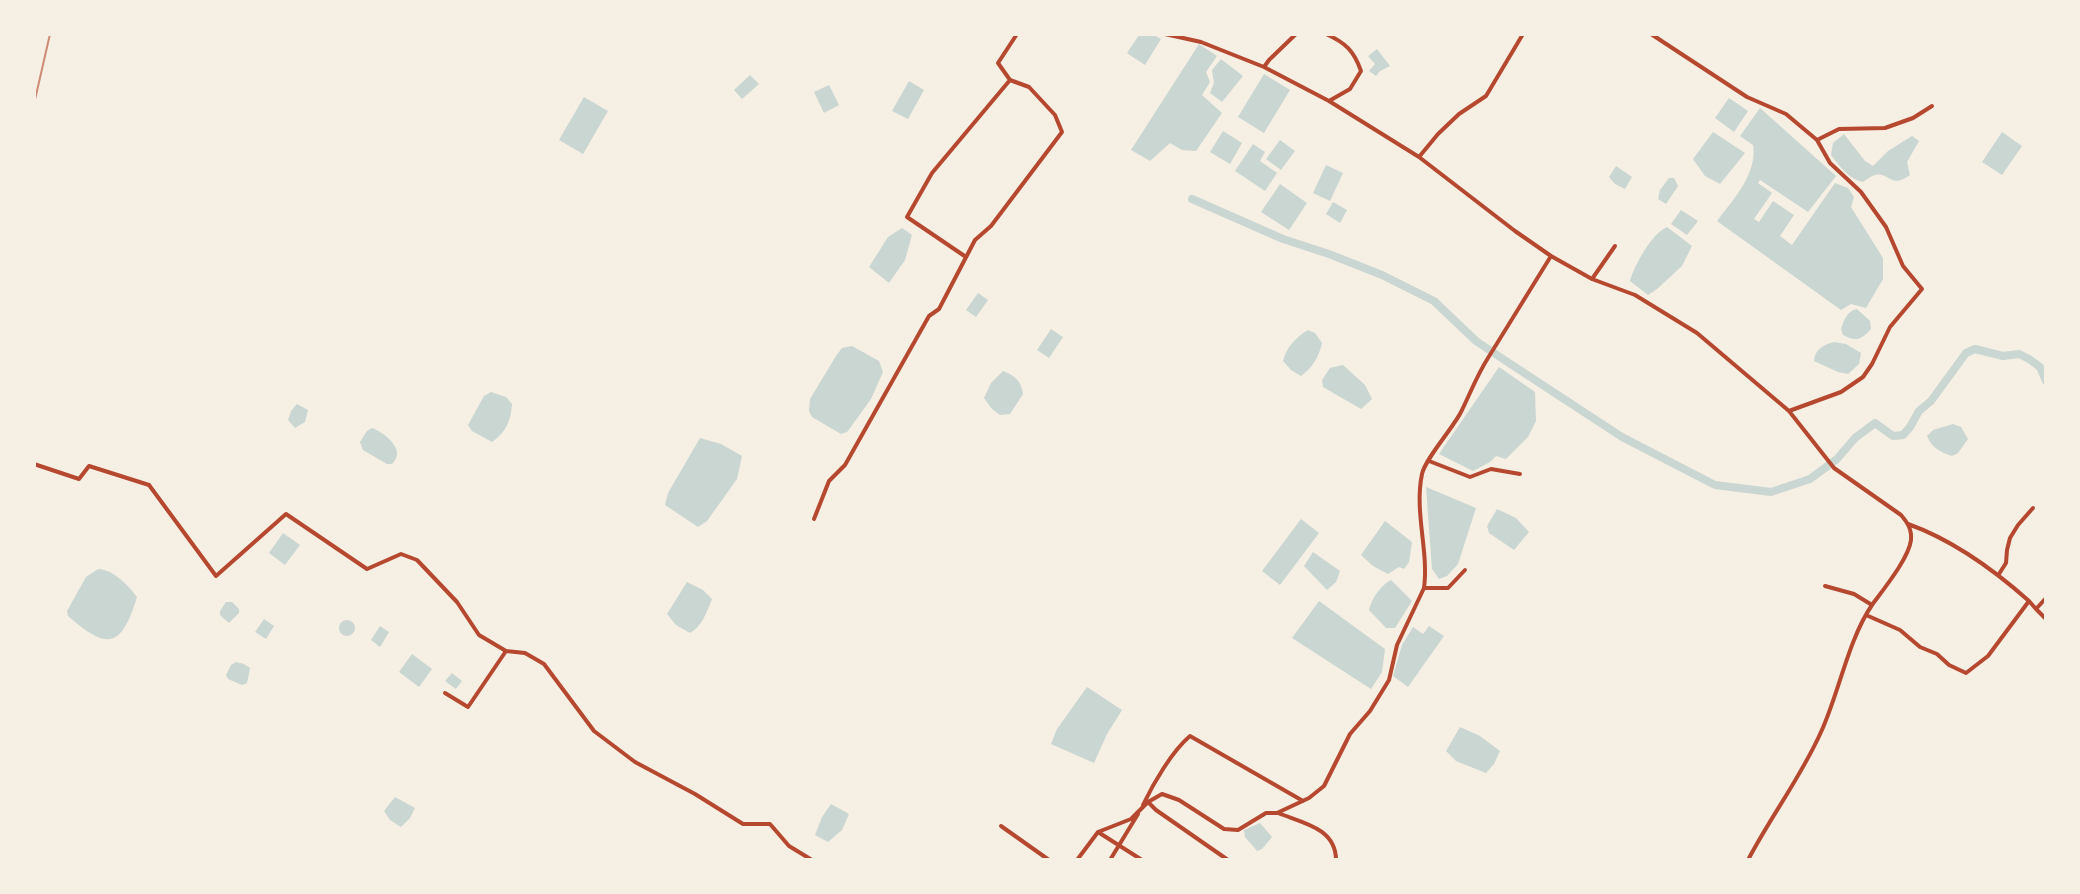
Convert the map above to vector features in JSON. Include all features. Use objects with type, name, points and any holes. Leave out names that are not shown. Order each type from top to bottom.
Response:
[{"type":"street","points":[[814,519],[829,481],[844,465],[929,316],[939,309],[975,240],[991,226],[1062,132],[1055,115],[1029,87],[1010,80],[998,63],[1017,34]]},
{"type":"street","points":[[1165,34],[1201,42],[1264,68],[1329,101],[1419,157],[1551,256],[1592,279],[1635,295],[1697,333],[1789,411],[1834,468],[1901,515],[1908,524],[1911,542],[1895,572],[1866,615],[1820,734],[1748,860]]},
{"type":"street","points":[[1264,68],[1269,60],[1296,34]]},
{"type":"street","points":[[1326,34],[1337,36],[1355,54],[1361,71],[1350,89],[1329,101]]},
{"type":"street","points":[[1419,157],[1459,114],[1486,96],[1523,34]]},
{"type":"street","points":[[1651,34],[1747,96],[1786,114],[1817,140],[1830,163],[1861,192],[1886,227],[1903,266],[1922,289],[1890,327],[1863,377],[1841,392],[1789,411]]},
{"type":"street","points":[[966,257],[907,217],[933,173],[1010,80]]},
{"type":"street","points":[[1817,140],[1839,129],[1886,129],[1913,118],[1932,106]]},
{"type":"street","points":[[1592,279],[1615,246]]},
{"type":"street","points":[[1277,813],[1303,801],[1324,786],[1350,735],[1370,711],[1389,680],[1397,645],[1424,588],[1426,572],[1422,549],[1419,495],[1423,470],[1461,412],[1488,357],[1551,256]]},
{"type":"street","points":[[1430,461],[1470,477],[1491,469],[1520,474]]},
{"type":"street","points":[[34,464],[79,479],[89,466],[149,485],[216,576],[285,514],[367,569],[401,554],[417,560],[457,602],[479,635],[506,651],[525,653],[544,664],[594,731],[635,762],[695,794],[743,824],[770,824],[789,846],[812,860]]},
{"type":"street","points":[[1999,574],[2006,563],[2010,538],[2033,508]]},
{"type":"street","points":[[1908,524],[1933,533],[1999,574],[2046,620]]},
{"type":"street","points":[[1424,588],[1448,588],[1466,570]]},
{"type":"street","points":[[1825,586],[1854,594],[1872,606]]},
{"type":"street","points":[[2036,609],[2046,598]]},
{"type":"street","points":[[1866,615],[1900,630],[1920,647],[1937,654],[1949,665],[1966,673],[1988,656],[2029,601]]},
{"type":"street","points":[[446,693],[468,707],[506,651]]},
{"type":"street","points":[[1110,860],[1168,764],[1190,736],[1303,801]]},
{"type":"street","points":[[1077,860],[1098,832],[1131,819],[1148,802],[1162,794],[1179,800],[1224,829],[1231,831],[1238,830],[1266,813],[1277,813],[1324,832],[1336,847],[1336,860]]},
{"type":"street","points":[[1148,802],[1225,859]]},
{"type":"street","points":[[1001,826],[1048,860]]},
{"type":"street","points":[[1098,832],[1142,860]]},
{"type":"shaded area","points":[[1139,35],[1154,35],[1161,39],[1145,65],[1127,53]]},
{"type":"shaded area","points":[[1199,44],[1217,56],[1206,72],[1210,82],[1202,95],[1222,113],[1196,151],[1182,150],[1170,143],[1150,161],[1131,150]]},
{"type":"shaded area","points":[[1377,49],[1390,66],[1376,76],[1369,71],[1375,64],[1368,56]]},
{"type":"shaded area","points":[[1221,59],[1243,76],[1222,102],[1210,93],[1214,83],[1212,70]]},
{"type":"shaded area","points":[[1264,74],[1290,90],[1264,133],[1238,117]]},
{"type":"shaded area","points":[[750,75],[759,84],[742,99],[734,90]]},
{"type":"shaded area","points":[[909,81],[924,90],[908,119],[892,111]]},
{"type":"shaded area","points":[[829,85],[839,105],[824,113],[814,92]]},
{"type":"shaded area","points":[[584,97],[608,111],[583,154],[559,140]]},
{"type":"shaded area","points":[[1729,98],[1748,111],[1734,132],[1715,118]]},
{"type":"shaded area","points":[[1760,108],[1836,176],[1808,212],[1760,180],[1758,183],[1772,193],[1754,219],[1759,222],[1773,201],[1794,215],[1780,236],[1792,245],[1835,183],[1848,188],[1854,197],[1851,207],[1883,258],[1883,279],[1866,308],[1851,304],[1841,310],[1717,221],[1743,186],[1752,166],[1753,145],[1740,136]]},
{"type":"shaded area","points":[[1223,131],[1242,143],[1230,164],[1210,152]]},
{"type":"shaded area","points":[[1713,132],[1745,153],[1720,184],[1705,176],[1693,159]]},
{"type":"shaded area","points":[[2002,132],[2022,146],[2002,175],[1982,162]]},
{"type":"shaded area","points":[[1844,134],[1865,161],[1873,166],[1888,151],[1912,136],[1919,141],[1907,162],[1910,175],[1896,181],[1878,175],[1863,182],[1858,181],[1841,168],[1831,155],[1833,143]]},
{"type":"shaded area","points":[[1280,140],[1295,151],[1281,170],[1266,159]]},
{"type":"shaded area","points":[[1253,144],[1265,152],[1260,161],[1277,173],[1265,191],[1235,171]]},
{"type":"shaded area","points":[[1326,165],[1343,173],[1330,201],[1313,193]]},
{"type":"shaded area","points":[[1616,166],[1632,177],[1625,189],[1615,184],[1609,177]]},
{"type":"shaded area","points":[[1669,178],[1674,178],[1678,186],[1666,204],[1658,199],[1660,190]]},
{"type":"shaded area","points":[[1280,184],[1307,203],[1289,230],[1261,212]]},
{"type":"shaded area","points":[[1333,202],[1347,210],[1340,223],[1326,214]]},
{"type":"shaded area","points":[[1681,210],[1698,221],[1687,235],[1671,224]]},
{"type":"shaded area","points":[[1667,227],[1692,246],[1682,266],[1648,295],[1630,281],[1635,267],[1650,243],[1661,230]]},
{"type":"shaded area","points":[[902,228],[912,235],[905,260],[889,283],[869,267],[888,237]]},
{"type":"shaded area","points":[[978,293],[988,300],[976,317],[966,310]]},
{"type":"shaded area","points":[[1857,309],[1870,321],[1871,329],[1861,338],[1851,339],[1843,335],[1841,329],[1848,314]]},
{"type":"shaded area","points":[[1051,329],[1063,337],[1049,358],[1037,350]]},
{"type":"shaded area","points":[[1308,330],[1315,333],[1322,343],[1314,362],[1301,376],[1283,361],[1292,343]]},
{"type":"shaded area","points":[[1834,342],[1846,344],[1861,353],[1859,364],[1848,374],[1814,361],[1820,348]]},
{"type":"shaded area","points":[[852,346],[879,361],[883,372],[871,399],[847,432],[841,434],[812,417],[809,411],[810,399],[842,348]]},
{"type":"shaded area","points":[[1343,365],[1365,385],[1372,399],[1361,409],[1323,387],[1322,380],[1330,368]]},
{"type":"shaded area","points":[[1499,367],[1535,392],[1536,421],[1528,437],[1506,459],[1496,456],[1473,471],[1439,454]]},
{"type":"shaded area","points":[[1003,371],[1017,379],[1023,394],[1010,414],[1000,415],[984,398],[991,383]]},
{"type":"shaded area","points":[[491,392],[506,397],[512,404],[507,426],[492,442],[472,431],[468,425],[484,396]]},
{"type":"shaded area","points":[[297,404],[308,410],[305,422],[295,428],[288,420]]},
{"type":"shaded area","points":[[1953,424],[1961,427],[1968,439],[1958,453],[1952,456],[1937,449],[1927,436],[1933,430]]},
{"type":"shaded area","points":[[372,428],[388,438],[396,448],[396,459],[392,464],[387,464],[363,450],[360,442],[367,431]]},
{"type":"shaded area","points":[[700,438],[721,444],[742,456],[737,479],[707,521],[698,527],[665,505],[668,493]]},
{"type":"shaded area","points":[[1426,487],[1476,508],[1458,564],[1447,576],[1439,579],[1432,569]]},
{"type":"shaded area","points":[[1497,509],[1516,518],[1529,532],[1514,550],[1489,533],[1487,526]]},
{"type":"shaded area","points":[[1301,519],[1319,533],[1280,585],[1262,571]]},
{"type":"shaded area","points":[[1385,521],[1412,542],[1409,562],[1404,569],[1399,567],[1388,574],[1373,566],[1361,555]]},
{"type":"shaded area","points":[[283,533],[300,545],[285,565],[269,553]]},
{"type":"shaded area","points":[[1313,552],[1340,571],[1336,582],[1327,590],[1304,566]]},
{"type":"shaded area","points":[[98,569],[115,575],[137,597],[125,627],[111,639],[93,635],[68,616],[67,611],[86,577]]},
{"type":"shaded area","points":[[1391,580],[1412,601],[1395,628],[1386,628],[1369,610],[1377,593]]},
{"type":"shaded area","points":[[687,582],[703,590],[712,599],[701,623],[690,633],[676,625],[667,614]]},
{"type":"shaded area","points":[[1319,601],[1385,649],[1382,672],[1371,689],[1292,638]]},
{"type":"shaded area","points":[[226,602],[232,602],[239,609],[239,613],[229,623],[220,615]]},
{"type":"shaded area","points":[[264,619],[274,626],[266,639],[255,632]]},
{"type":"shaded area","points":[[344,620],[350,620],[355,628],[353,634],[344,636],[339,631],[339,625]]},
{"type":"shaded area","points":[[380,626],[389,632],[380,647],[371,640]]},
{"type":"shaded area","points":[[1429,626],[1444,636],[1408,687],[1393,676],[1402,645],[1413,627],[1423,634]]},
{"type":"shaded area","points":[[412,654],[432,669],[419,687],[399,672]]},
{"type":"shaded area","points":[[236,662],[250,668],[247,683],[242,685],[228,679],[226,675],[231,665]]},
{"type":"shaded area","points":[[452,673],[462,681],[456,689],[445,681]]},
{"type":"shaded area","points":[[1087,687],[1122,710],[1107,734],[1094,763],[1051,744],[1057,729]]},
{"type":"shaded area","points":[[1460,727],[1480,736],[1500,751],[1494,764],[1486,773],[1456,761],[1446,751]]},
{"type":"shaded area","points":[[395,797],[415,808],[410,818],[401,827],[390,820],[384,811]]},
{"type":"shaded area","points":[[831,804],[849,814],[842,830],[828,842],[815,835],[822,817]]},
{"type":"shaded area","points":[[1260,823],[1272,837],[1262,849],[1257,851],[1245,837],[1244,830]]},
{"type":"waterway","points":[[1192,199],[1283,239],[1382,275],[1434,301],[1476,341],[1622,437],[1715,485],[1771,492],[1810,479],[1837,459],[1855,438],[1875,423],[1893,436],[1903,435],[1919,411],[1931,401],[1966,353],[1975,349],[2003,356],[2019,354],[2040,367],[2046,381]]},
{"type":"railway","points":[[34,104],[50,34]]}]
